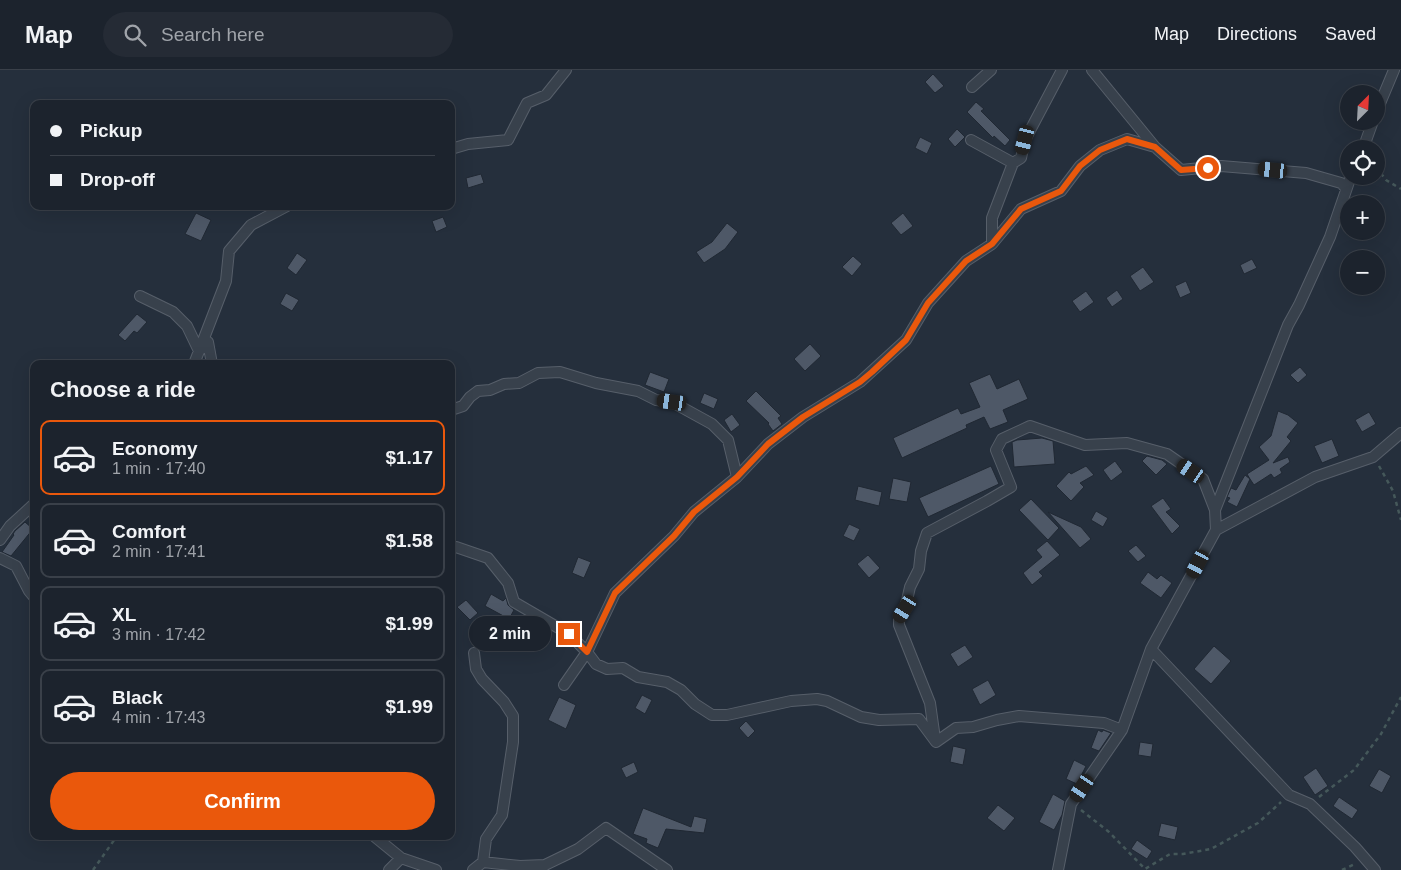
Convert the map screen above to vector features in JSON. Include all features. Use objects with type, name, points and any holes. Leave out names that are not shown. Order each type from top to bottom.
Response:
[{"type":"street","points":[[455,148],[468,144],[508,140],[527,103],[546,95],[566,70]]},
{"type":"street","points":[[972,87],[991,70]]},
{"type":"street","points":[[992,244],[992,218],[1013,163],[1021,158],[1025,140],[1062,70]]},
{"type":"street","points":[[1092,70],[1155,147],[1181,170],[1221,166],[1306,173],[1341,183],[1346,188]]},
{"type":"street","points":[[1385,92],[1394,70]]},
{"type":"street","points":[[564,684],[587,652],[615,593],[674,536],[694,512],[737,477],[768,444],[803,417],[860,382],[906,340],[928,303],[966,261],[992,244],[1021,209],[1061,191],[1080,166],[1100,150],[1127,139],[1155,147]]},
{"type":"street","points":[[971,140],[1013,163]]},
{"type":"street","points":[[1215,510],[1288,325],[1330,237],[1347,185]]},
{"type":"street","points":[[196,360],[226,281],[229,251],[251,225],[279,210]]},
{"type":"street","points":[[140,296],[174,312],[187,326],[199,351]]},
{"type":"street","points":[[199,351],[208,342],[211,360]]},
{"type":"street","points":[[455,409],[463,406],[478,391],[490,390],[504,384],[519,382],[538,373],[560,372],[596,383],[638,391],[656,400],[672,402],[712,424],[728,440],[737,477]]},
{"type":"street","points":[[936,742],[930,703],[899,625],[899,619],[905,609],[910,587],[919,568],[921,551],[927,533],[1011,487],[996,450],[1002,439],[1030,426],[1086,445],[1127,443],[1166,454],[1203,479],[1215,510],[1216,530],[1152,649],[1122,730],[1072,803],[1058,870]]},
{"type":"street","points":[[1216,530],[1315,477],[1373,457],[1401,433]]},
{"type":"street","points":[[0,540],[10,526],[30,508]]},
{"type":"street","points":[[455,547],[488,558],[508,583],[514,602],[569,634],[596,664],[607,669],[623,668],[638,677],[667,682],[681,690],[695,704],[712,716],[727,715],[791,701],[817,699],[828,701],[861,717],[879,720],[919,719],[936,742]]},
{"type":"street","points":[[0,558],[16,566],[30,592]]},
{"type":"street","points":[[1152,649],[1289,795],[1310,804],[1375,870]]},
{"type":"street","points":[[473,870],[483,862],[486,839],[502,815],[513,742],[513,716],[504,702],[482,679],[476,669],[474,653]]},
{"type":"street","points":[[936,742],[956,728],[974,727],[1019,716],[1104,723],[1122,730]]},
{"type":"street","points":[[483,862],[543,868],[578,850],[606,828],[667,870]]},
{"type":"street","points":[[379,840],[401,858],[436,870]]},
{"type":"street","points":[[389,870],[401,858]]},
{"type":"path","points":[[1385,179],[1401,190]]},
{"type":"path","points":[[1373,457],[1393,491],[1401,520]]},
{"type":"path","points":[[1310,804],[1354,770],[1382,734],[1401,697]]},
{"type":"path","points":[[1072,803],[1109,832],[1145,869],[1170,854],[1183,854],[1211,849],[1258,823],[1289,795]]},
{"type":"path","points":[[93,870],[113,840]]},
{"type":"path","points":[[1342,870],[1365,859]]},
{"type":"building","points":[[933,74],[944,86],[935,93],[925,82]]},
{"type":"building","points":[[976,102],[984,109],[981,111],[1010,140],[1005,146],[994,136],[993,138],[967,112]]},
{"type":"building","points":[[957,129],[965,137],[955,147],[948,139]]},
{"type":"building","points":[[920,137],[932,143],[927,154],[915,148]]},
{"type":"building","points":[[481,174],[484,183],[468,188],[466,178]]},
{"type":"building","points":[[196,213],[211,220],[201,241],[185,234]]},
{"type":"building","points":[[903,213],[913,226],[901,235],[891,223]]},
{"type":"building","points":[[443,217],[447,227],[436,232],[432,221]]},
{"type":"building","points":[[727,223],[738,232],[725,249],[704,263],[696,252],[712,242]]},
{"type":"building","points":[[297,253],[307,260],[296,275],[287,268]]},
{"type":"building","points":[[853,256],[862,264],[852,276],[842,267]]},
{"type":"building","points":[[1252,259],[1257,268],[1244,274],[1240,265]]},
{"type":"building","points":[[1143,267],[1154,282],[1140,291],[1130,276]]},
{"type":"building","points":[[1186,281],[1191,293],[1180,298],[1175,286]]},
{"type":"building","points":[[1117,290],[1123,299],[1112,307],[1106,298]]},
{"type":"building","points":[[1086,291],[1094,302],[1080,312],[1072,301]]},
{"type":"building","points":[[286,293],[299,300],[292,311],[280,304]]},
{"type":"building","points":[[137,314],[147,322],[137,333],[134,331],[125,341],[118,335]]},
{"type":"building","points":[[810,344],[821,356],[805,371],[794,359]]},
{"type":"building","points":[[1300,367],[1307,375],[1298,383],[1290,375]]},
{"type":"building","points":[[650,372],[669,379],[664,392],[645,385]]},
{"type":"building","points":[[990,374],[997,389],[1019,379],[1028,399],[1003,410],[1008,422],[990,429],[984,417],[966,425],[967,428],[902,458],[893,438],[958,408],[961,414],[980,407],[969,383]]},
{"type":"building","points":[[756,391],[781,416],[778,418],[782,424],[773,431],[769,423],[746,401]]},
{"type":"building","points":[[704,393],[718,399],[714,409],[700,403]]},
{"type":"building","points":[[1278,411],[1288,415],[1298,423],[1287,437],[1291,441],[1273,463],[1288,457],[1290,462],[1280,469],[1282,473],[1274,478],[1271,474],[1254,485],[1247,474],[1269,460],[1259,447],[1271,436]]},
{"type":"building","points":[[1369,412],[1376,424],[1362,432],[1355,420]]},
{"type":"building","points":[[732,414],[740,425],[731,432],[724,420]]},
{"type":"building","points":[[1042,438],[1053,441],[1055,464],[1014,467],[1012,442]]},
{"type":"building","points":[[1332,439],[1339,456],[1322,463],[1314,446]]},
{"type":"building","points":[[1147,456],[1162,460],[1167,464],[1156,475],[1142,461]]},
{"type":"building","points":[[1115,461],[1123,472],[1111,481],[1103,470]]},
{"type":"building","points":[[991,466],[999,484],[928,517],[919,498]]},
{"type":"building","points":[[1086,466],[1094,475],[1080,483],[1084,487],[1071,501],[1056,486],[1069,472],[1071,474]]},
{"type":"building","points":[[1245,475],[1250,479],[1237,507],[1227,502],[1230,498],[1227,497],[1231,488],[1236,490]]},
{"type":"building","points":[[893,478],[911,482],[907,502],[889,499]]},
{"type":"building","points":[[858,486],[882,492],[879,506],[855,500]]},
{"type":"building","points":[[1163,498],[1171,509],[1166,512],[1180,526],[1172,534],[1151,506]]},
{"type":"building","points":[[1031,499],[1059,528],[1048,540],[1019,510]]},
{"type":"building","points":[[1096,511],[1108,518],[1103,527],[1091,520]]},
{"type":"building","points":[[1048,512],[1081,527],[1091,539],[1080,548]]},
{"type":"building","points":[[25,522],[30,526],[30,533],[11,556],[2,552],[15,531]]},
{"type":"building","points":[[849,524],[860,529],[854,541],[843,536]]},
{"type":"building","points":[[1047,541],[1060,555],[1039,572],[1043,576],[1032,585],[1023,573],[1042,557],[1036,550]]},
{"type":"building","points":[[1136,545],[1146,556],[1138,562],[1128,551]]},
{"type":"building","points":[[868,555],[880,568],[869,578],[857,564]]},
{"type":"building","points":[[578,557],[591,562],[584,578],[572,573]]},
{"type":"building","points":[[1148,572],[1157,579],[1161,575],[1172,583],[1161,598],[1140,583]]},
{"type":"building","points":[[491,594],[503,601],[506,598],[508,605],[514,610],[509,619],[485,606]]},
{"type":"building","points":[[466,600],[478,613],[470,620],[457,607]]},
{"type":"building","points":[[965,645],[973,657],[958,667],[950,654]]},
{"type":"building","points":[[1214,646],[1231,661],[1211,684],[1194,669]]},
{"type":"building","points":[[988,680],[996,695],[980,705],[972,689]]},
{"type":"building","points":[[642,695],[652,700],[645,714],[635,708]]},
{"type":"building","points":[[559,697],[576,705],[566,729],[548,720]]},
{"type":"building","points":[[746,721],[755,731],[748,738],[739,728]]},
{"type":"building","points":[[1098,730],[1111,733],[1099,751],[1091,748]]},
{"type":"building","points":[[1140,742],[1153,744],[1151,757],[1138,755]]},
{"type":"building","points":[[953,746],[966,749],[963,765],[950,762]]},
{"type":"building","points":[[1074,760],[1086,766],[1077,784],[1066,779]]},
{"type":"building","points":[[634,762],[638,772],[626,778],[621,768]]},
{"type":"building","points":[[1316,768],[1328,786],[1315,795],[1303,777]]},
{"type":"building","points":[[1379,769],[1391,776],[1382,793],[1369,786]]},
{"type":"building","points":[[1053,794],[1065,801],[1062,815],[1054,830],[1039,822]]},
{"type":"building","points":[[1339,797],[1358,810],[1352,819],[1333,806]]},
{"type":"building","points":[[998,805],[1015,818],[1004,831],[987,818]]},
{"type":"building","points":[[643,808],[691,827],[694,816],[707,819],[704,833],[666,829],[658,848],[646,843],[647,839],[633,834]]},
{"type":"building","points":[[1161,823],[1178,827],[1175,840],[1158,836]]},
{"type":"building","points":[[1137,840],[1152,851],[1147,859],[1131,849]]},
{"type":"route","points":[[569,634],[587,652],[615,593],[674,536],[694,512],[737,477],[768,444],[803,417],[860,382],[906,340],[928,303],[966,261],[992,244],[1021,209],[1061,191],[1080,166],[1100,150],[1127,139],[1155,147],[1181,170],[1208,168]]}]
